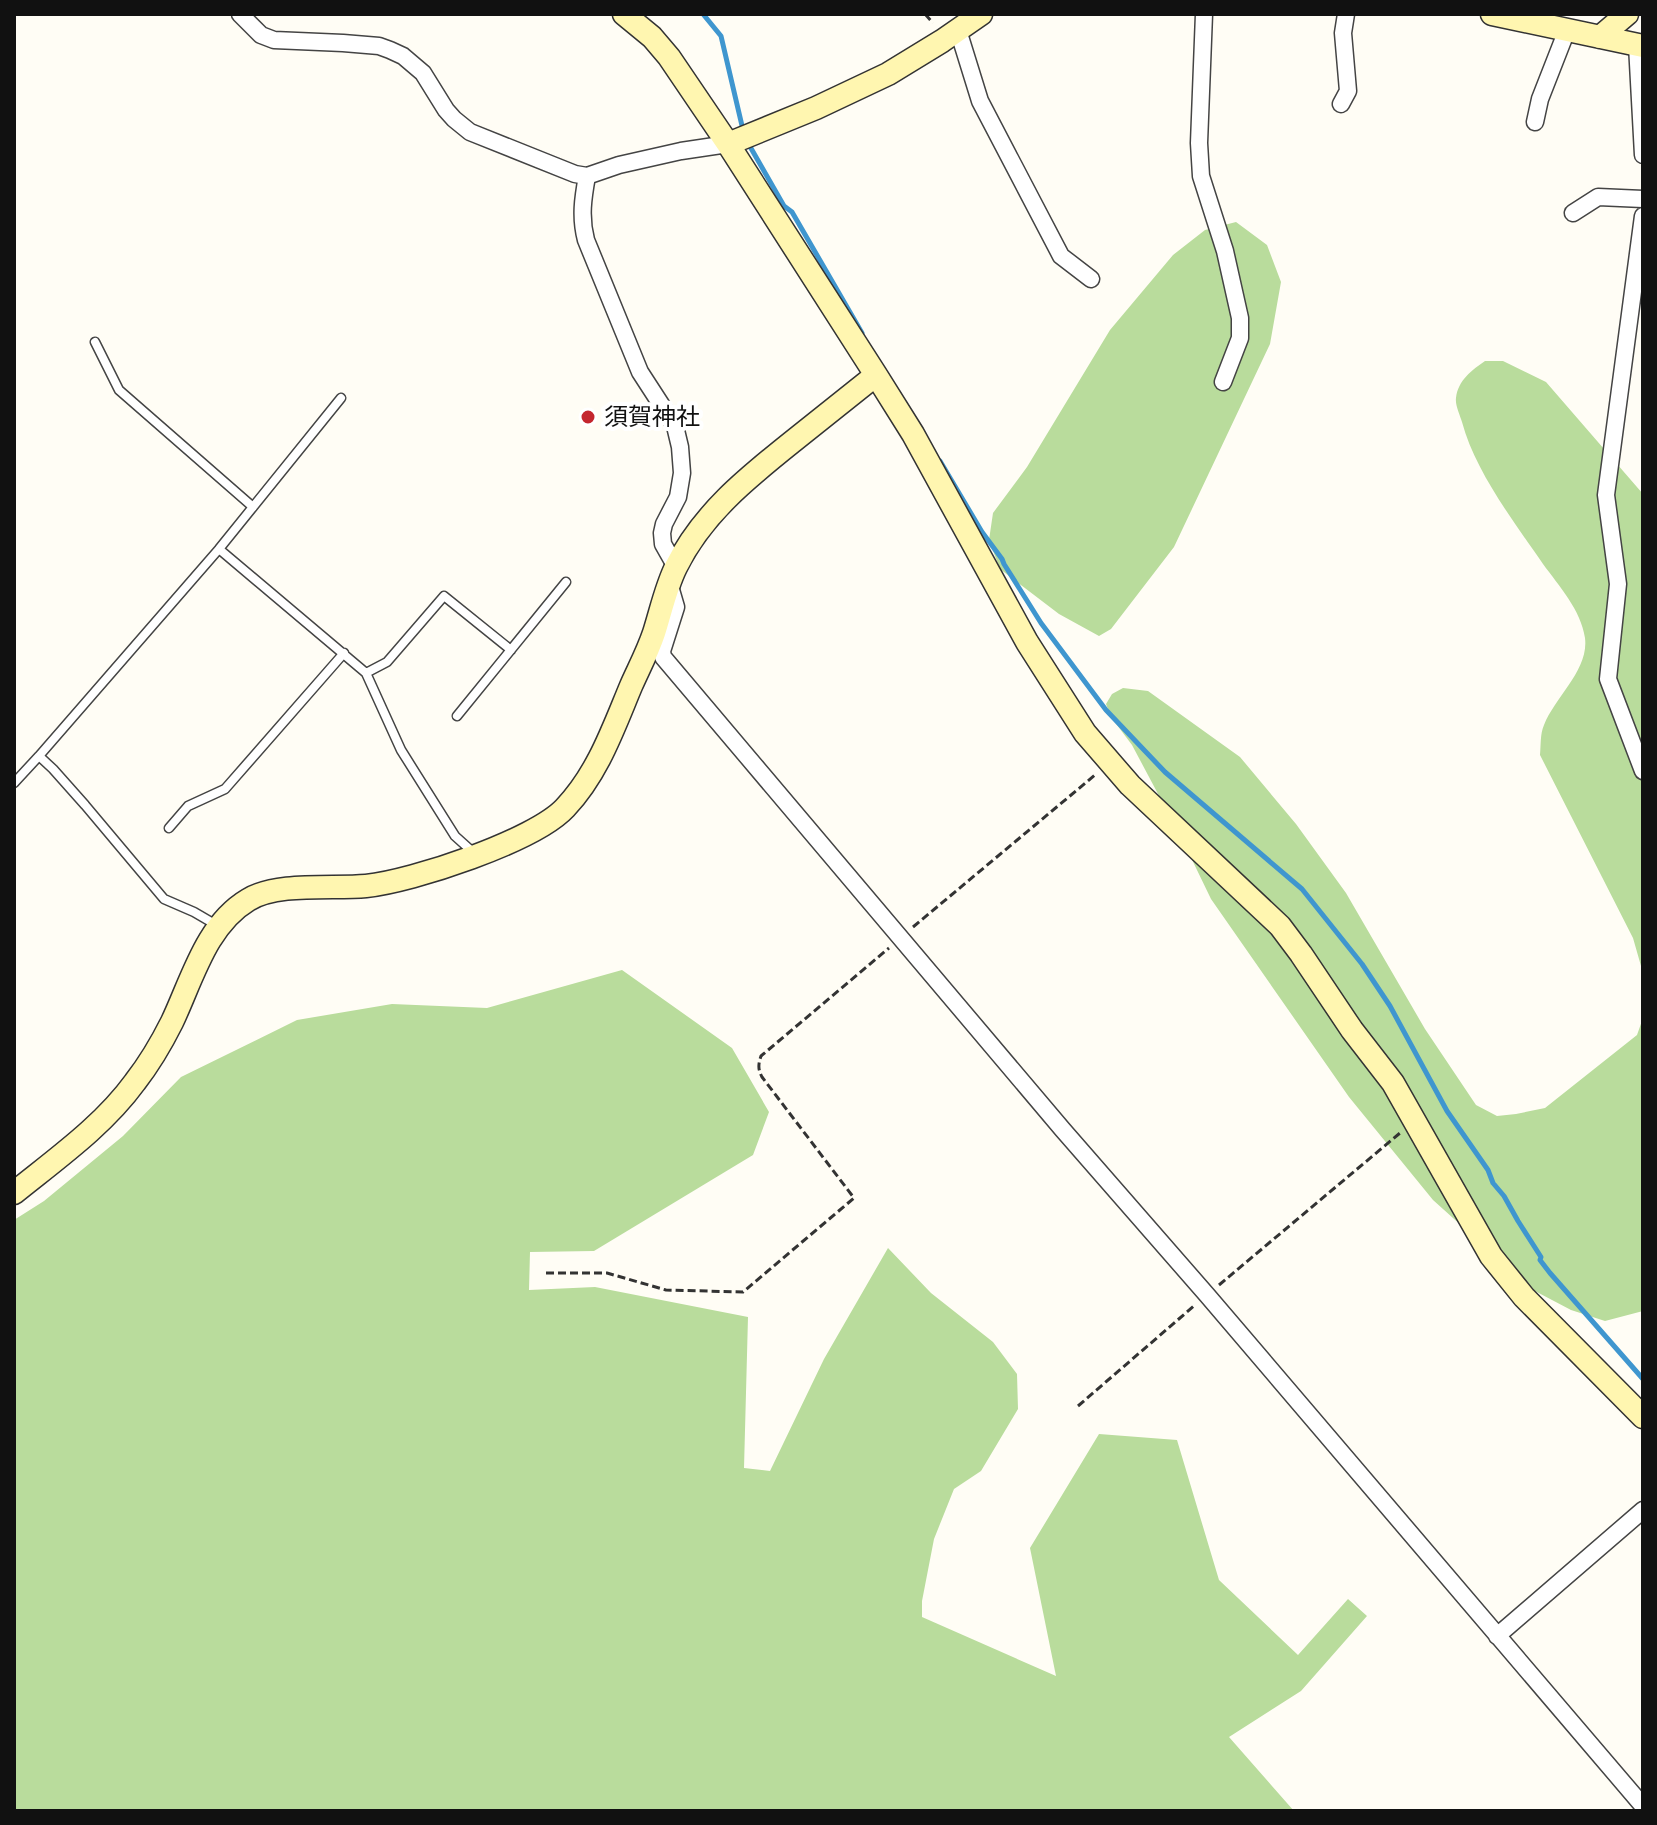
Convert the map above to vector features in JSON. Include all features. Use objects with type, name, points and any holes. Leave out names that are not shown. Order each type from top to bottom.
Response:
[{"type":"street","points":[[240,14],[261,35],[274,40],[379,46],[403,56],[423,73],[446,110],[470,132],[587,176],[619,165],[728,144],[816,108],[888,74],[981,14]]},
{"type":"street","points":[[624,14],[652,37],[669,57],[728,144],[913,434],[1027,642],[1085,733],[1130,785],[1280,926],[1393,1083],[1491,1256],[1524,1297],[1643,1417]]},
{"type":"street","points":[[1204,14],[1199,143],[1201,176],[1225,251],[1240,318],[1240,338],[1223,382]]},
{"type":"street","points":[[1341,104],[1348,91],[1343,33],[1346,14]]},
{"type":"street","points":[[1492,14],[1640,46],[1643,155]]},
{"type":"street","points":[[1600,37],[1627,14]]},
{"type":"street","points":[[958,30],[980,101],[1061,256],[1091,279]]},
{"type":"street","points":[[1535,122],[1540,99],[1567,30]]},
{"type":"street","points":[[587,176],[582,204],[586,240],[640,372],[675,426],[680,447],[682,473],[678,497],[662,533],[676,607],[662,651],[663,657],[1063,1130],[1643,1806]]},
{"type":"street","points":[[1573,213],[1598,197],[1643,199]]},
{"type":"street","points":[[1643,216],[1606,495],[1618,584],[1608,679],[1643,771]]},
{"type":"street","points":[[14,1193],[96,1125],[136,1081],[171,1024],[203,953],[219,926],[232,911],[250,898],[296,888],[369,886],[416,876],[526,835],[563,810],[589,778],[608,742],[652,637],[672,575],[691,541],[712,512],[759,468],[876,375]]},
{"type":"street","points":[[1497,1636],[1643,1510]]},
{"type":"lane","points":[[95,342],[119,390],[253,507]]},
{"type":"lane","points":[[14,783],[219,549],[341,398]]},
{"type":"lane","points":[[219,549],[366,673],[401,750],[455,836],[476,855]]},
{"type":"lane","points":[[457,716],[566,582]]},
{"type":"lane","points":[[366,673],[387,662],[444,596],[511,650]]},
{"type":"lane","points":[[169,828],[188,806],[225,789],[344,653]]},
{"type":"lane","points":[[39,756],[164,899],[219,926]]},
{"type":"path","points":[[546,1273],[607,1273],[666,1290],[743,1292],[854,1198],[762,1077],[758,1064],[761,1056],[1110,763]]},
{"type":"path","points":[[1078,1406],[1415,1120]]},
{"type":"green space","points":[[1236,222],[1267,245],[1281,282],[1270,344],[1174,547],[1111,629],[1099,636],[1059,614],[1000,569],[989,540],[993,513],[1027,467],[1110,330],[1173,255],[1205,230]]},
{"type":"green space","points":[[1485,361],[1503,361],[1546,382],[1643,494],[1643,973],[1633,938],[1540,755],[1544,725],[1577,672],[1585,650],[1585,638],[1574,608],[1496,496],[1468,440],[1456,404],[1457,392],[1466,376]]},
{"type":"green space","points":[[1123,688],[1148,691],[1240,757],[1296,824],[1346,893],[1425,1029],[1476,1105],[1497,1116],[1545,1108],[1637,1035],[1643,1018],[1643,1311],[1605,1321],[1571,1310],[1533,1290],[1433,1200],[1349,1097],[1211,899],[1132,745],[1111,717],[1106,704],[1112,694]]},
{"type":"green space","points":[[622,970],[732,1048],[769,1112],[753,1155],[594,1251],[530,1252],[529,1290],[595,1287],[748,1317],[744,1468],[770,1471],[824,1359],[888,1248],[931,1293],[993,1342],[1017,1374],[1018,1409],[981,1471],[954,1489],[934,1539],[922,1601],[922,1617],[1056,1676],[1030,1548],[1099,1434],[1177,1440],[1219,1580],[1298,1655],[1348,1599],[1367,1616],[1301,1691],[1229,1737],[1294,1811],[14,1811],[14,1220],[44,1201],[123,1136],[181,1077],[297,1020],[392,1004],[487,1008]]},
{"type":"waterway","points":[[703,14],[721,36],[743,130]]},
{"type":"waterway","points":[[748,143],[862,333]]},
{"type":"waterway","points":[[940,461],[1041,623],[1106,710],[1165,772],[1302,889],[1362,964],[1390,1006],[1447,1111],[1488,1170],[1540,1260],[1643,1379]]},
{"type":"place","name":"須賀神社","points":[[588,417]]}]
